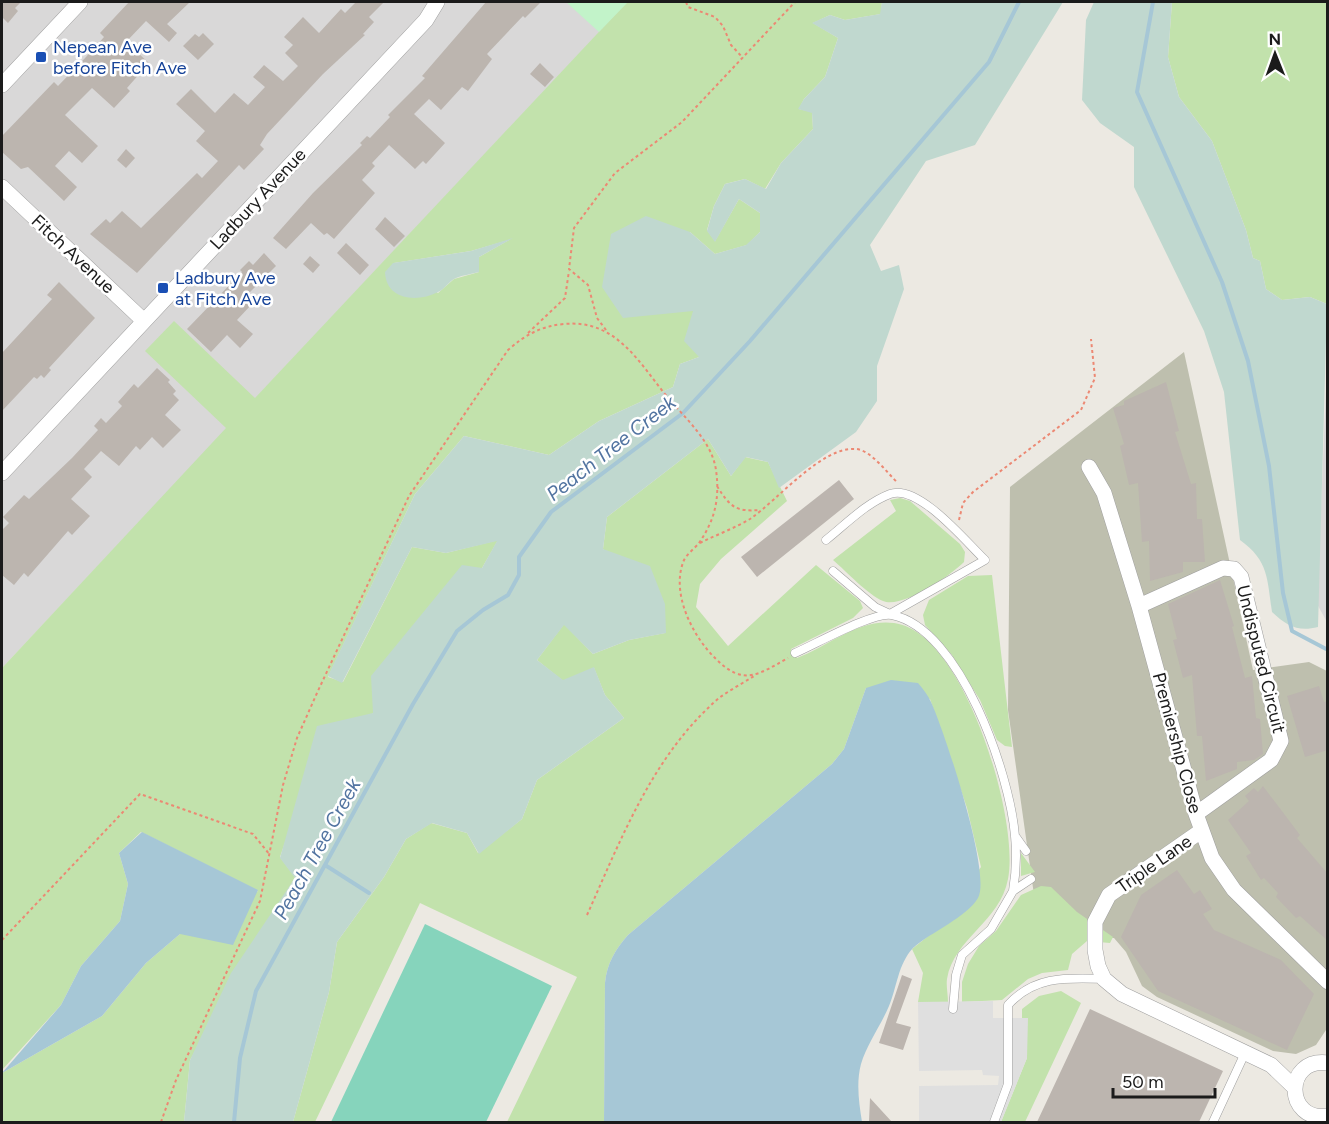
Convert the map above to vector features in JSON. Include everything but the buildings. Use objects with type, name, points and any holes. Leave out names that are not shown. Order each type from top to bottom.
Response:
[{"type":"street","points":[[2,85],[80,2]]},
{"type":"street","name":"Ladbury Avenue","points":[[2,473],[426,20],[437,2]]},
{"type":"street","name":"Fitch Avenue","points":[[2,187],[144,321]]},
{"type":"street","name":"Premiership Close","points":[[1089,467],[1104,493],[1139,606],[1201,831],[1212,858],[1234,890],[1328,982]]},
{"type":"street","name":"Undisputed Circuit","points":[[1139,606],[1223,568],[1234,569],[1241,576],[1281,741],[1271,760],[1196,814]]},
{"type":"street","name":"Triple Lane","points":[[1101,973],[1095,950],[1095,922],[1109,896],[1201,831]]},
{"type":"street","points":[[1101,973],[1136,1001],[1271,1065],[1294,1087],[1300,1106],[1319,1118]]},
{"type":"street","points":[[1271,1065],[1328,1063]]},
{"type":"street","points":[[1294,1087],[1298,1076],[1310,1065]]},
{"type":"lane","points":[[795,653],[866,620],[891,614],[984,560],[922,501],[907,494],[891,493],[826,540]]},
{"type":"lane","points":[[833,571],[875,607],[913,624],[931,638],[951,661],[972,696],[998,758],[1015,836],[1016,869],[1013,891],[991,929],[962,955],[956,975],[953,1009]]},
{"type":"lane","points":[[1015,836],[1026,851]]},
{"type":"lane","points":[[1013,891],[1031,879]]},
{"type":"lane","points":[[994,1122],[1008,1084],[1008,1005],[1026,988],[1055,978],[1101,973]]},
{"type":"lane","points":[[1213,1122],[1245,1053]]},
{"type":"path","points":[[686,2],[688,7],[715,17],[723,26],[731,45],[743,58]]},
{"type":"path","points":[[161,1122],[176,1080],[260,901],[283,785],[297,738],[410,496],[508,350],[565,298],[574,228],[592,200],[615,172],[682,122],[795,2]]},
{"type":"path","points":[[570,269],[588,285],[597,318],[606,330],[625,346],[702,438],[716,468],[716,510],[698,544],[684,560],[681,580],[690,624],[702,645],[735,675],[754,676]]},
{"type":"path","points":[[526,335],[554,325],[582,323],[606,330]]},
{"type":"path","points":[[959,535],[963,503],[974,492],[1081,410],[1095,378],[1091,339]]},
{"type":"path","points":[[698,544],[748,520],[839,449],[858,449],[878,462],[907,494]]},
{"type":"path","points":[[717,486],[728,504],[744,511],[762,510]]},
{"type":"path","points":[[587,915],[632,816],[661,763],[687,731],[720,697],[795,653]]},
{"type":"path","points":[[2,939],[140,794],[253,834],[270,856]]},
{"type":"shaded area","points":[[2,2],[628,2],[2,668]]},
{"type":"shaded area","points":[[882,2],[1063,2],[975,145],[926,161],[870,245],[881,271],[899,265],[904,289],[877,366],[877,401],[856,432],[779,488],[768,462],[746,457],[731,476],[708,439],[607,517],[603,549],[650,566],[665,604],[666,633],[629,640],[593,654],[564,625],[537,660],[563,680],[594,667],[605,695],[624,718],[537,780],[522,819],[479,854],[467,833],[432,823],[406,839],[384,877],[337,942],[329,992],[293,1122],[184,1122],[190,1060],[231,973],[295,878],[280,858],[317,726],[373,713],[371,676],[462,565],[482,568],[497,541],[446,553],[412,547],[342,683],[328,676],[415,494],[464,436],[549,455],[599,421],[673,387],[680,364],[699,357],[684,341],[693,311],[623,318],[602,287],[611,234],[646,216],[690,232],[715,254],[746,245],[760,232],[760,213],[739,199],[715,242],[707,231],[714,206],[725,184],[745,179],[766,189],[781,163],[813,129],[812,113],[798,109],[804,99],[825,77],[838,38],[812,23],[830,15],[845,20],[880,14]]},
{"type":"shaded area","points":[[1094,2],[1172,2],[1168,57],[1179,97],[1212,141],[1246,230],[1253,258],[1260,261],[1266,289],[1282,300],[1310,297],[1327,304],[1318,627],[1304,629],[1293,627],[1272,612],[1262,563],[1257,555],[1240,540],[1224,392],[1204,331],[1134,187],[1134,147],[1100,123],[1082,100],[1086,20]]},
{"type":"shaded area","points":[[513,238],[479,257],[479,272],[456,278],[440,291],[430,295],[404,297],[397,294],[387,281],[385,272],[393,263],[471,251]]},
{"type":"shaded area","points":[[1184,352],[1253,670],[1309,662],[1327,671],[1328,1027],[1316,1045],[1296,1054],[1273,1051],[1157,997],[1142,986],[1126,952],[1114,938],[1078,938],[1035,902],[1008,710],[1010,487]]},
{"type":"shaded area","points":[[1327,366],[1327,622],[1317,604]]},
{"type":"shaded area","points":[[993,1001],[993,1018],[1028,1018],[1027,1058],[1001,1122],[919,1122],[919,1086],[998,1085],[999,1076],[983,1075],[982,1070],[919,1071],[918,1002]]},
{"type":"green space","points":[[566,2],[628,2],[599,32]]},
{"type":"green space","points":[[627,2],[882,2],[881,14],[845,20],[830,15],[813,23],[838,38],[825,77],[804,99],[799,109],[812,112],[813,129],[781,163],[765,189],[745,179],[725,184],[714,206],[707,230],[715,241],[739,199],[760,213],[760,232],[747,245],[715,254],[690,232],[699,357],[680,364],[673,387],[599,421],[549,455],[464,436],[415,494],[328,677],[343,682],[412,547],[446,553],[498,540],[482,568],[293,819],[280,857],[295,877],[190,1060],[184,1122],[2,1122],[2,1073],[102,1016],[146,963],[180,934],[258,891],[141,832],[119,853],[128,884],[120,921],[81,966],[61,1005],[2,1070],[2,668],[226,428],[145,351],[174,321],[255,398]],"holes":[[[509,240],[479,257],[479,272],[454,279],[438,293],[394,263],[471,251]]]},
{"type":"green space","points":[[1172,2],[1327,2],[1327,304],[1310,297],[1282,300],[1266,289],[1260,261],[1253,258],[1246,230],[1212,141],[1179,97],[1168,57]]},
{"type":"green space","points":[[708,439],[731,476],[745,457],[768,462],[787,501],[721,559],[700,584],[696,607],[728,646],[816,565],[860,601],[863,608],[853,618],[791,649],[797,658],[857,629],[881,623],[894,623],[919,634],[943,658],[964,692],[982,732],[996,774],[1005,815],[1009,851],[1008,879],[996,907],[958,952],[951,965],[947,979],[948,1002],[918,1002],[923,973],[912,949],[937,929],[981,867],[967,808],[930,699],[866,688],[844,749],[832,764],[628,935],[616,952],[610,963],[605,983],[604,1122],[507,1122],[577,977],[420,903],[315,1122],[293,1122],[329,992],[337,942],[384,877],[406,839],[431,823],[467,833],[478,853],[522,819],[537,780],[624,718],[605,695],[594,668],[563,681],[537,660],[564,624],[593,654],[629,640],[665,633],[603,549],[607,517]]},
{"type":"green space","points":[[900,498],[910,501],[960,544],[965,552],[964,562],[937,583],[913,596],[891,602],[883,601],[871,594],[833,560],[896,511],[890,500]]},
{"type":"green space","points":[[992,575],[1012,747],[1005,746],[997,740],[980,700],[952,655],[925,625],[923,615],[929,600],[968,576]]},
{"type":"green space","points":[[1021,853],[1035,872],[1021,876]]},
{"type":"green space","points":[[1041,886],[1051,887],[1077,912],[1113,937],[1110,943],[1087,941],[1072,954],[1068,970],[1042,973],[1028,979],[1002,1000],[962,1002],[962,982],[968,964],[979,946],[996,931],[1021,895]]},
{"type":"green space","points":[[425,924],[552,986],[486,1122],[331,1122]]},
{"type":"green space","points":[[1061,991],[1081,1003],[1025,1122],[1001,1122],[1027,1058],[1027,1018],[1022,1018],[1022,1009],[1039,996]]},
{"type":"water","points":[[891,680],[918,683],[931,702],[965,802],[973,833],[981,884],[978,898],[966,912],[913,948],[904,961],[889,1006],[867,1049],[859,1071],[858,1086],[862,1122],[604,1122],[605,983],[610,963],[616,952],[628,935],[832,764],[844,749],[866,688]]},
{"type":"water","points":[[142,832],[258,890],[233,945],[180,934],[146,963],[102,1016],[2,1073],[61,1005],[81,966],[120,921],[128,884],[119,853]]},
{"type":"waterway","name":"Peach Tree Creek","points":[[234,1122],[240,1058],[256,991],[413,704],[457,631],[483,610],[508,595],[519,575],[519,557],[551,512],[683,413],[750,341],[989,62],[1019,2]]},
{"type":"waterway","points":[[1153,2],[1137,92],[1222,282],[1248,361],[1269,466],[1283,593],[1292,631],[1328,650]]},
{"type":"waterway","points":[[325,865],[369,893]]},
{"type":"place","name":"Nepean Ave before Fitch Ave","points":[[41,57]]},
{"type":"place","name":"Ladbury Ave at Fitch Ave","points":[[163,288]]}]
